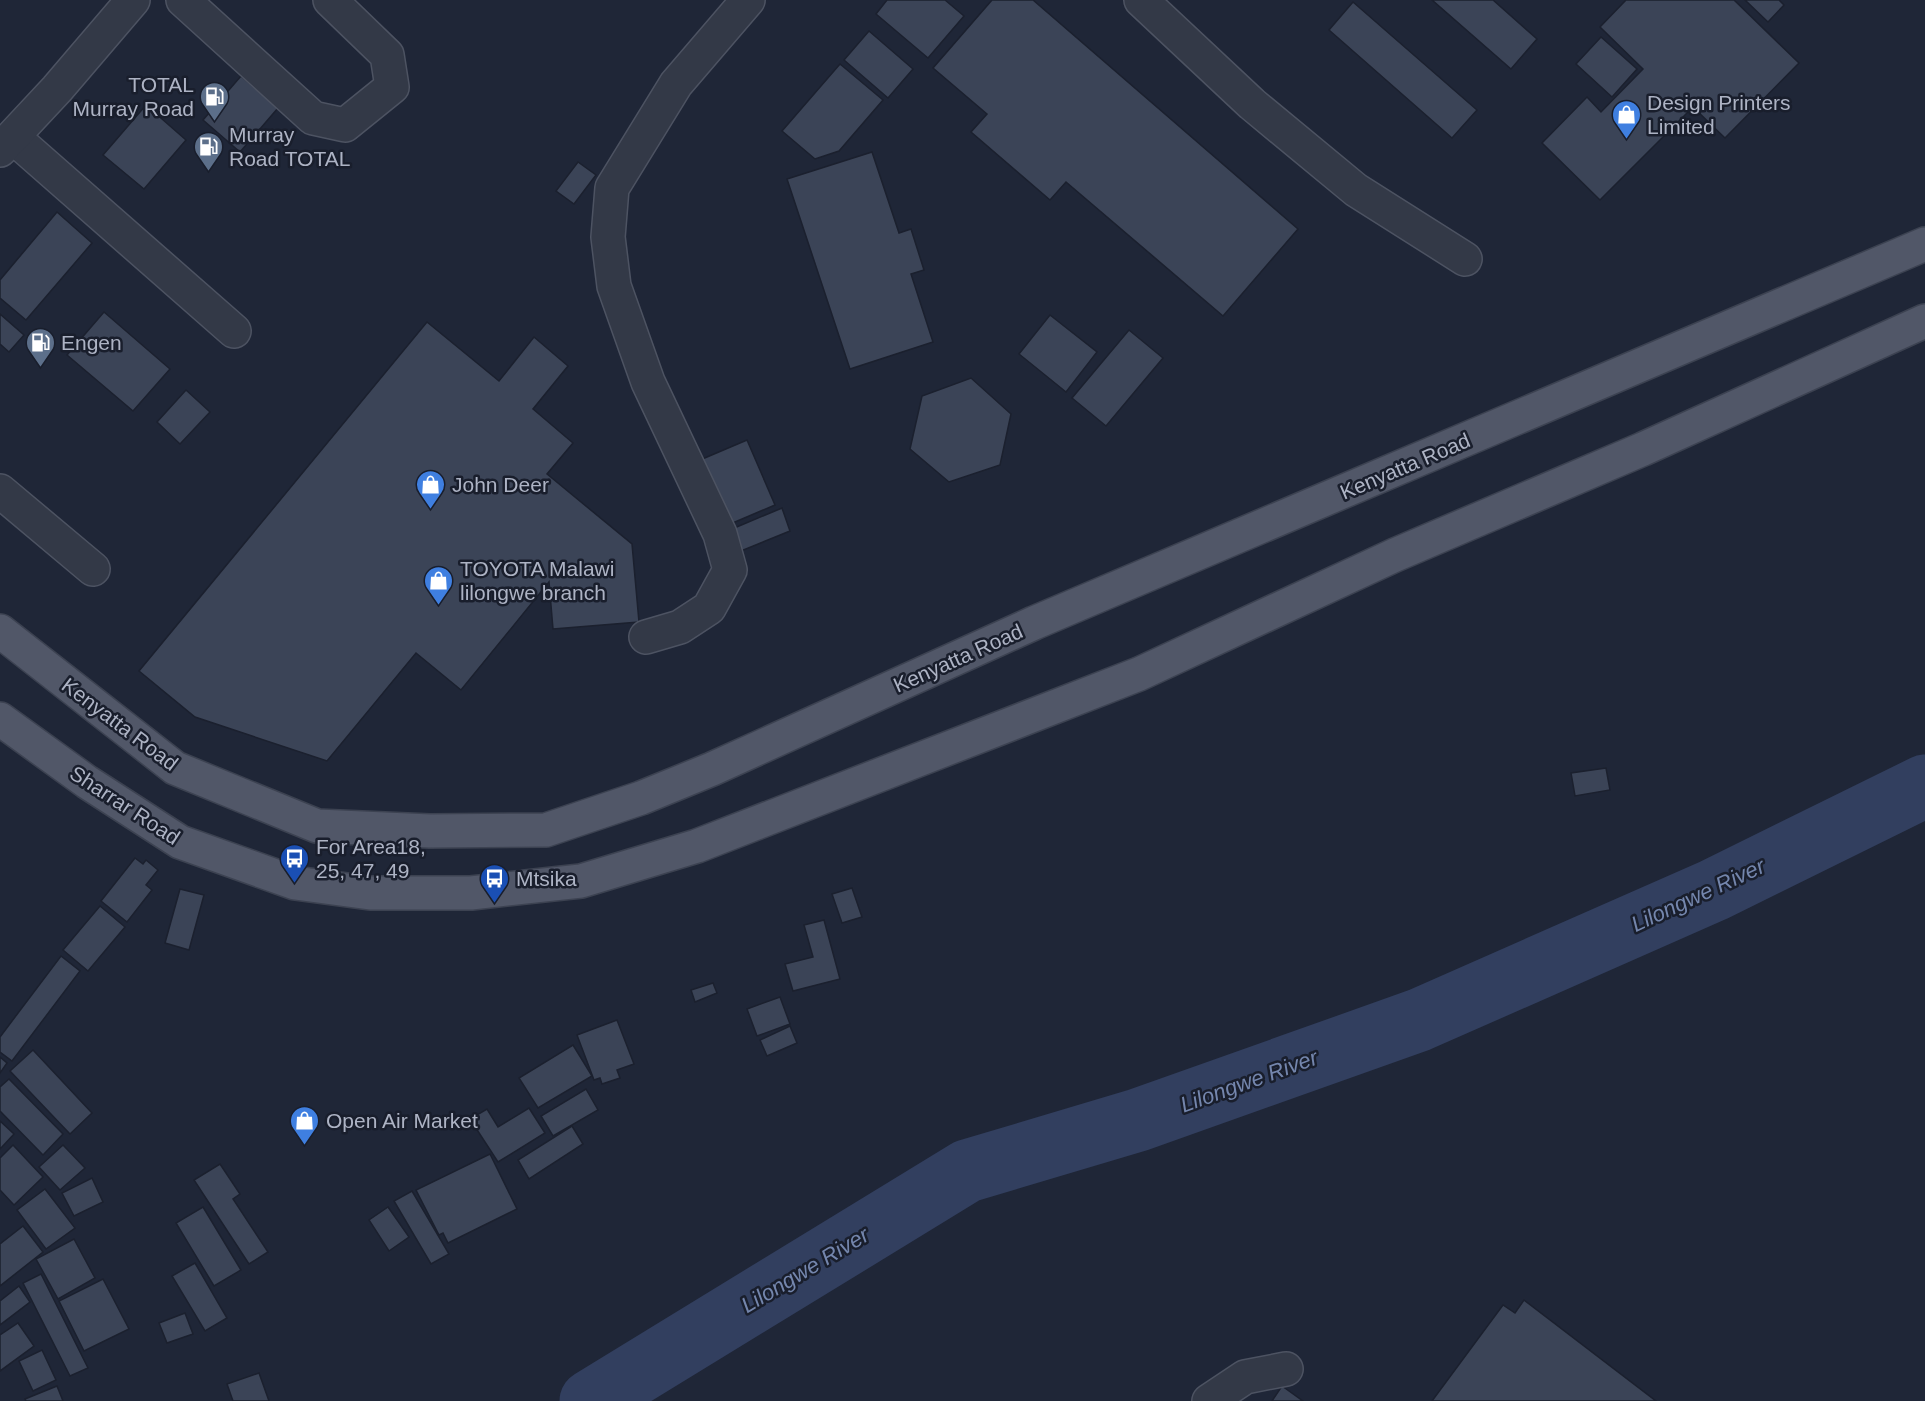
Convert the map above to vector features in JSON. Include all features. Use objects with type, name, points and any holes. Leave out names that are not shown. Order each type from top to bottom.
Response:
[{"type":"main road","name":"Kenyatta Road","points":[[0,631],[175,768],[317,826],[429,831],[546,830],[641,798],[712,769],[1034,623],[1925,244]]},
{"type":"main road","name":"Sharrar Road","points":[[0,720],[87,782],[180,842],[295,883],[370,893],[471,893],[581,881],[697,846],[1139,674],[1395,555],[1643,449],[1925,321]]},
{"type":"street","points":[[0,176],[10,147],[133,0]]},
{"type":"street","points":[[183,0],[312,118],[345,125],[392,87],[387,56],[330,0]]},
{"type":"street","points":[[646,637],[680,627],[709,608],[730,570],[720,534],[648,382],[614,286],[608,237],[612,189],[676,84],[748,0]]},
{"type":"street","points":[[1141,0],[1251,104],[1356,190],[1465,259]]},
{"type":"street","points":[[10,147],[234,331]]},
{"type":"street","points":[[0,491],[93,569]]},
{"type":"street","points":[[1209,1401],[1245,1377],[1286,1369]]},
{"type":"building","points":[[887,0],[945,0],[964,16],[928,58],[876,14]]},
{"type":"building","points":[[992,0],[1033,0],[1298,229],[1223,316],[1066,182],[1050,200],[971,132],[987,114],[933,68]]},
{"type":"building","points":[[1432,0],[1493,0],[1537,39],[1511,69]]},
{"type":"building","points":[[1626,0],[1734,0],[1799,63],[1725,138],[1693,107],[1600,200],[1542,143],[1587,97],[1601,112],[1643,69],[1600,27]]},
{"type":"building","points":[[1745,0],[1779,0],[1784,5],[1768,22]]},
{"type":"building","points":[[1353,2],[1477,110],[1452,138],[1329,30]]},
{"type":"building","points":[[869,31],[913,69],[888,98],[844,60]]},
{"type":"building","points":[[1601,37],[1637,69],[1612,97],[1576,64]]},
{"type":"building","points":[[840,64],[883,100],[839,151],[815,159],[782,131]]},
{"type":"building","points":[[241,76],[278,108],[240,152],[203,120]]},
{"type":"building","points":[[146,105],[186,140],[144,189],[103,155]]},
{"type":"building","points":[[872,152],[899,233],[911,229],[924,270],[911,274],[933,342],[850,369],[787,179]]},
{"type":"building","points":[[578,162],[596,175],[574,204],[556,191]]},
{"type":"building","points":[[57,212],[92,243],[26,320],[0,298],[0,280]]},
{"type":"building","points":[[104,312],[170,369],[133,411],[67,355]]},
{"type":"building","points":[[0,314],[24,335],[9,352],[0,344]]},
{"type":"building","points":[[1050,315],[1097,352],[1066,392],[1019,354]]},
{"type":"building","name":"John Deer","points":[[427,322],[499,381],[534,337],[568,366],[533,409],[573,443],[547,474],[632,544],[639,622],[553,629],[549,582],[461,690],[416,653],[327,761],[195,717],[139,671]]},
{"type":"building","points":[[1129,330],[1163,358],[1106,426],[1072,398]]},
{"type":"building","points":[[971,378],[1011,414],[1000,465],[949,482],[910,449],[922,396]]},
{"type":"building","points":[[186,390],[210,412],[180,444],[157,422]]},
{"type":"building","points":[[747,440],[775,505],[728,525],[700,460]]},
{"type":"building","points":[[782,508],[790,531],[741,551],[732,529]]},
{"type":"building","points":[[1606,768],[1610,790],[1575,796],[1571,773]]},
{"type":"building","points":[[135,858],[143,864],[146,860],[158,870],[146,885],[152,890],[127,922],[101,901]]},
{"type":"building","points":[[852,888],[862,917],[842,923],[832,894]]},
{"type":"building","points":[[180,889],[204,895],[189,950],[165,943]]},
{"type":"building","points":[[100,906],[125,927],[88,971],[63,950]]},
{"type":"building","points":[[824,920],[840,979],[793,991],[785,964],[813,957],[804,925]]},
{"type":"building","points":[[61,956],[80,971],[12,1061],[0,1052],[0,1037]]},
{"type":"building","points":[[713,983],[717,993],[695,1002],[691,990]]},
{"type":"building","points":[[780,997],[790,1024],[757,1036],[747,1009]]},
{"type":"building","points":[[617,1020],[634,1064],[617,1070],[620,1078],[602,1084],[600,1078],[594,1080],[577,1035]]},
{"type":"building","points":[[790,1026],[797,1043],[767,1056],[760,1040]]},
{"type":"building","points":[[573,1045],[592,1076],[538,1108],[519,1078]]},
{"type":"building","points":[[33,1050],[92,1113],[70,1134],[10,1071]]},
{"type":"building","points":[[0,1057],[7,1063],[0,1073]]},
{"type":"building","points":[[9,1079],[63,1134],[43,1155],[0,1111],[0,1087]]},
{"type":"building","points":[[586,1089],[598,1110],[553,1136],[541,1116]]},
{"type":"building","points":[[529,1108],[545,1133],[498,1162],[470,1119],[487,1109],[498,1127]]},
{"type":"building","points":[[0,1121],[14,1134],[0,1149]]},
{"type":"building","points":[[572,1126],[583,1144],[529,1179],[518,1160]]},
{"type":"building","points":[[13,1145],[43,1177],[14,1205],[0,1190],[0,1158]]},
{"type":"building","points":[[63,1145],[85,1168],[60,1190],[39,1167]]},
{"type":"building","points":[[490,1154],[517,1209],[448,1243],[443,1233],[439,1235],[416,1190]]},
{"type":"building","points":[[220,1164],[240,1194],[233,1199],[268,1252],[249,1264],[194,1180]]},
{"type":"building","points":[[92,1178],[103,1202],[74,1216],[62,1193]]},
{"type":"building","points":[[45,1189],[75,1228],[46,1249],[17,1210]]},
{"type":"building","points":[[412,1191],[449,1254],[431,1264],[394,1201]]},
{"type":"building","points":[[203,1207],[241,1270],[214,1286],[176,1223]]},
{"type":"building","points":[[388,1207],[409,1237],[389,1251],[369,1220]]},
{"type":"building","points":[[23,1226],[43,1252],[0,1286],[0,1244]]},
{"type":"building","points":[[74,1239],[95,1278],[58,1299],[36,1259]]},
{"type":"building","points":[[195,1263],[227,1318],[205,1331],[172,1276]]},
{"type":"building","points":[[41,1274],[88,1368],[70,1376],[23,1283]]},
{"type":"building","points":[[103,1279],[129,1329],[84,1351],[59,1301]]},
{"type":"building","points":[[19,1286],[30,1302],[0,1325],[0,1301]]},
{"type":"building","points":[[1524,1300],[1656,1401],[1432,1401],[1503,1305],[1515,1313]]},
{"type":"building","points":[[185,1313],[193,1334],[167,1343],[159,1323]]},
{"type":"building","points":[[18,1323],[34,1346],[0,1371],[0,1335]]},
{"type":"building","points":[[42,1350],[56,1380],[33,1391],[19,1361]]},
{"type":"building","points":[[259,1373],[269,1401],[233,1401],[227,1384]]},
{"type":"building","points":[[57,1386],[63,1401],[26,1401],[25,1399]]},
{"type":"building","points":[[1282,1386],[1303,1401],[1272,1401]]},
{"type":"waterway","name":"Lilongwe River","points":[[591,1401],[967,1171],[1138,1120],[1419,1020],[1714,890],[1925,786]]},
{"type":"place","name":"TOTAL Murray Road","points":[[215,122]]},
{"type":"place","name":"Design Printers Limited","points":[[1626,140]]},
{"type":"place","name":"Murray Road TOTAL","points":[[208,172]]},
{"type":"place","name":"Engen","points":[[40,368]]},
{"type":"place","name":"John Deer","points":[[431,510]]},
{"type":"place","name":"TOYOTA Malawi lilongwe branch","points":[[439,606]]},
{"type":"place","name":"For Area18, 25, 47, 49","points":[[295,884]]},
{"type":"place","name":"Mtsika","points":[[495,904]]},
{"type":"place","name":"Open Air Market","points":[[305,1146]]}]
